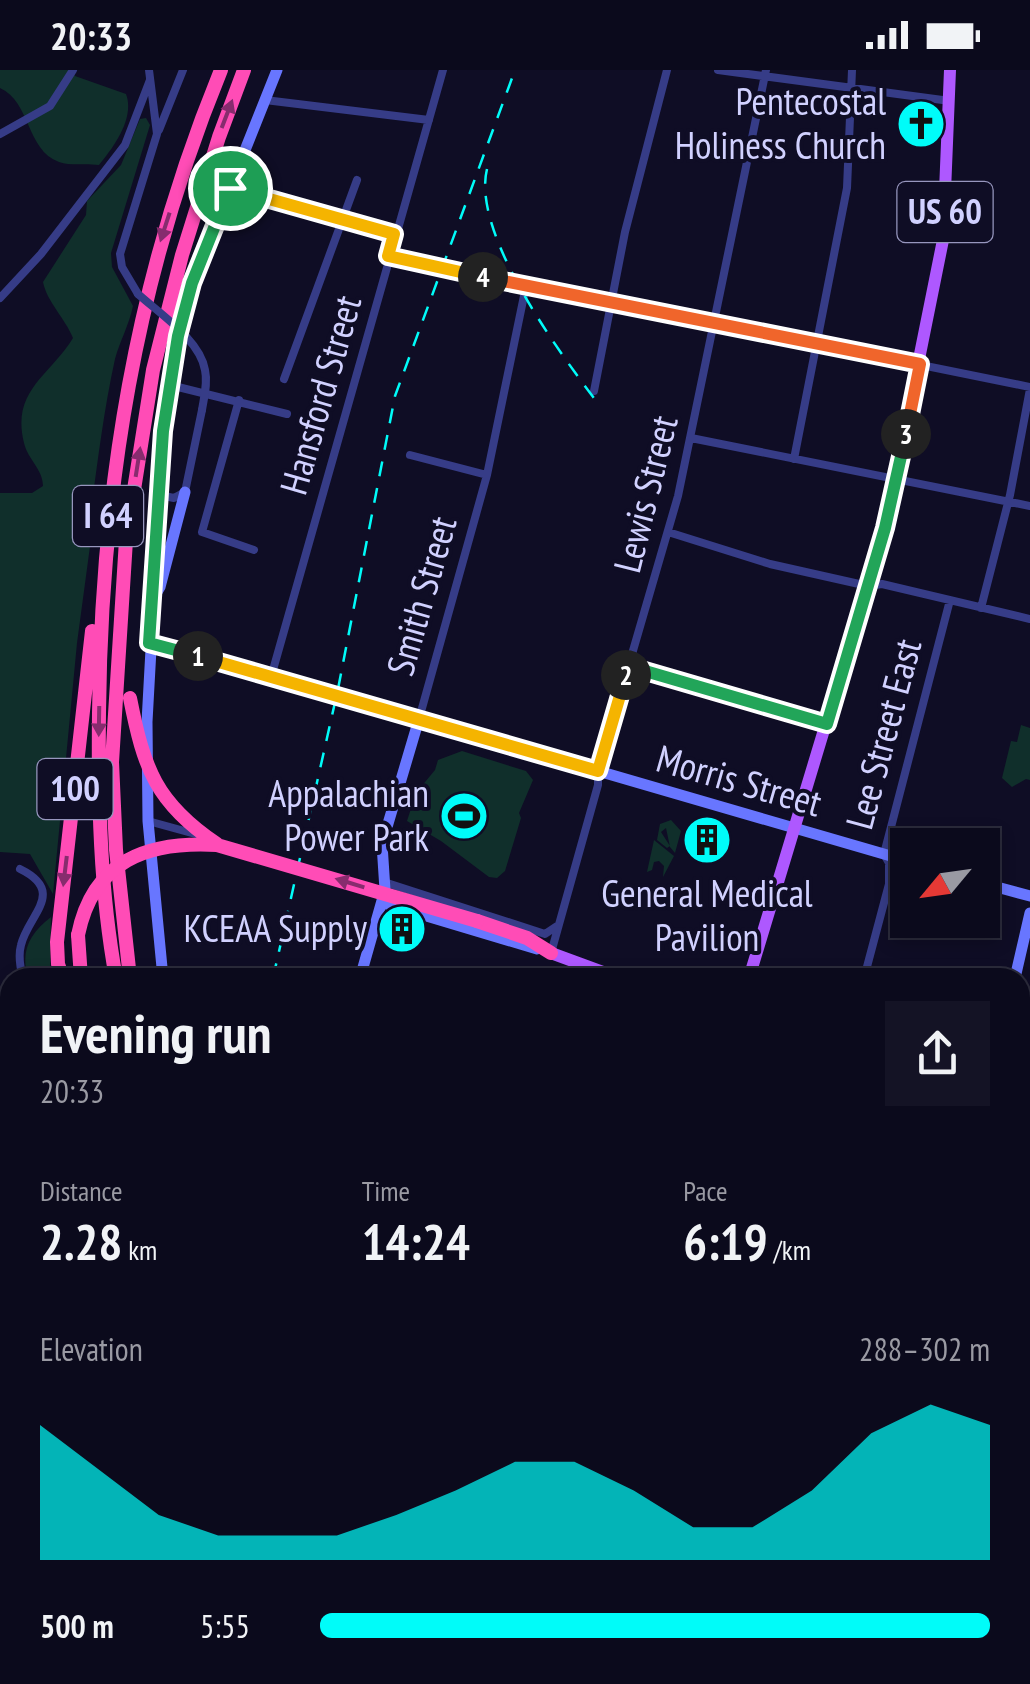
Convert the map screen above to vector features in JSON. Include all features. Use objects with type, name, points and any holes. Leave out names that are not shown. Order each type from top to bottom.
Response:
[{"type":"highway","name":"I 64","points":[[115,968],[102,854],[98,765],[107,520],[124,414],[160,242],[196,131],[222,70]]},
{"type":"highway","name":"I 64","points":[[129,968],[116,850],[112,762],[126,540],[153,370],[182,255],[218,137],[244,70]]},
{"type":"highway","points":[[126,540],[126,677],[145,759],[176,814],[218,845]]},
{"type":"highway","name":"100","points":[[59,968],[57,942],[92,624],[101,602]]},
{"type":"highway","points":[[80,968],[78,935],[84,909],[98,887],[131,857],[162,846],[218,845],[477,920],[527,938],[551,953]]},
{"type":"highway","points":[[527,938],[551,930]]},
{"type":"main road","name":"US 60","points":[[752,968],[868,586],[896,480],[943,240],[950,70]]},
{"type":"main road","points":[[551,953],[592,968]]},
{"type":"street","points":[[0,134],[50,106],[73,70]]},
{"type":"street","points":[[149,70],[157,134]]},
{"type":"street","points":[[152,600],[160,588],[184,492],[206,372],[187,340],[138,294],[122,267],[120,254],[157,134],[183,70]]},
{"type":"street","points":[[162,968],[148,820],[149,643],[170,384],[192,283],[277,70]]},
{"type":"street","name":"Hansford Street","points":[[271,677],[443,70]]},
{"type":"street","points":[[594,391],[610,304],[666,70]]},
{"type":"street","points":[[718,70],[765,73],[950,101]]},
{"type":"street","points":[[794,459],[846,188],[852,70]]},
{"type":"street","name":"Lewis Street","points":[[551,953],[551,930],[598,785],[598,771],[668,532],[691,438],[711,323],[765,73]]},
{"type":"street","points":[[0,298],[42,254],[125,145],[150,80]]},
{"type":"street","points":[[265,100],[430,120]]},
{"type":"street","points":[[284,379],[357,180]]},
{"type":"street","points":[[230,188],[394,234]]},
{"type":"street","points":[[388,256],[1030,388],[982,608]]},
{"type":"street","name":"Smith Street","points":[[363,968],[383,903],[382,844],[486,475],[526,286]]},
{"type":"street","points":[[170,384],[287,414]]},
{"type":"street","points":[[239,400],[202,532],[254,550]]},
{"type":"street","points":[[691,438],[1030,506]]},
{"type":"street","points":[[410,455],[486,475]]},
{"type":"street","points":[[159,495],[174,498],[184,492]]},
{"type":"street","points":[[668,532],[770,564],[868,586],[882,584],[1030,620]]},
{"type":"street","name":"Lee Street East","points":[[867,968],[889,884],[889,863],[884,854],[950,600]]},
{"type":"street","name":"Morris Street","points":[[149,643],[890,856]]},
{"type":"street","points":[[628,666],[827,724]]},
{"type":"street","points":[[148,820],[280,859]]},
{"type":"street","points":[[20,869],[36,879],[42,895],[39,913],[21,943],[22,968]]},
{"type":"street","points":[[384,882],[551,930]]},
{"type":"street","points":[[1000,887],[1030,896]]},
{"type":"street","points":[[383,903],[551,953]]},
{"type":"street","points":[[1016,968],[1030,913]]},
{"type":"green space","points":[[0,70],[72,70],[75,76],[126,94],[125,122],[99,165],[63,163],[48,156],[18,104],[0,88]]},
{"type":"green space","points":[[146,118],[150,125],[111,253],[112,267],[133,306],[115,359],[96,472],[53,894],[30,854],[0,852],[0,493],[32,493],[43,486],[41,474],[24,443],[23,410],[35,385],[73,338],[43,282],[86,215],[87,201],[121,165],[140,119]]},
{"type":"green space","points":[[1021,725],[1030,728],[1030,780],[1012,787],[1002,778],[1011,741],[1017,742]]},
{"type":"green space","name":"Appalachian Power Park","points":[[462,751],[526,771],[533,780],[519,813],[521,818],[505,871],[497,878],[489,877],[407,821],[416,793],[435,770],[438,760]]},
{"type":"green space","points":[[671,820],[681,831],[675,853],[670,846],[667,848],[657,840],[660,824]]},
{"type":"green space","points":[[654,840],[674,856],[663,877],[664,866],[659,861],[647,872]]},
{"type":"green space","points":[[51,917],[50,968],[26,968],[26,951],[37,929]]},
{"type":"railway","points":[[275,968],[338,689],[395,396],[515,70]]},
{"type":"railway","points":[[487,169],[486,196],[505,259],[543,326],[600,406]]},
{"type":"place","name":"Pentecostal Holiness Church","points":[[921,124]]},
{"type":"place","name":"Appalachian Power Park","points":[[464,816]]},
{"type":"place","name":"General Medical Pavilion","points":[[707,840]]},
{"type":"place","name":"KCEAA Supply","points":[[402,929]]},
{"type":"route","points":[[230,188],[394,234],[388,256],[920,364],[885,528],[827,724],[628,666],[598,771],[149,643],[163,431],[178,336],[192,283],[230,188]]}]
